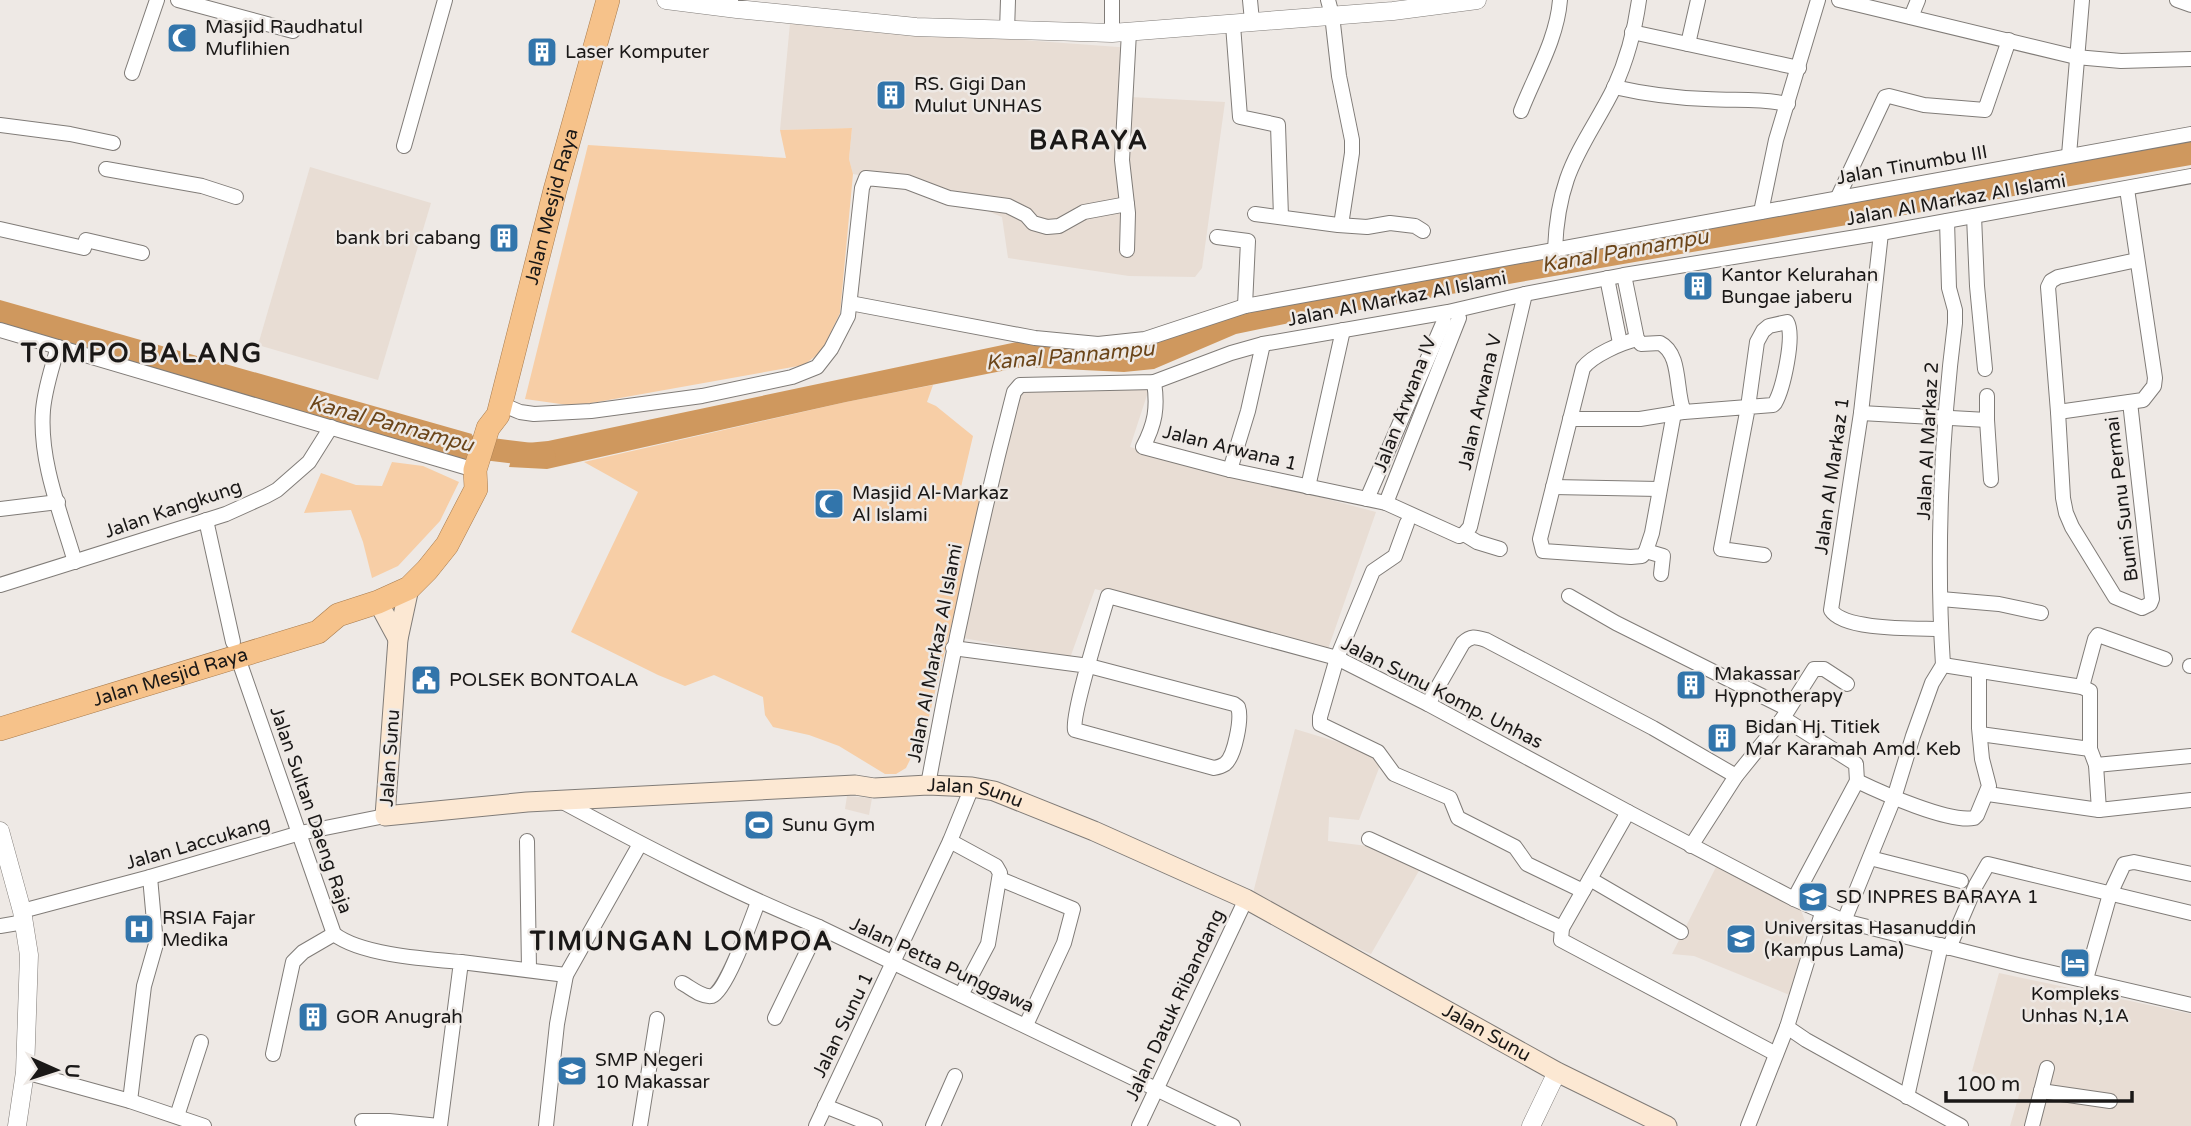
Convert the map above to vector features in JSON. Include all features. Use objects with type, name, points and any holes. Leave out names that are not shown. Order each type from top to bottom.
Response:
[{"type":"highway","name":"Jalan Mesjid Raya","points":[[7,720],[235,649],[318,632],[338,615],[409,588],[447,545],[484,460],[488,428],[499,409],[555,190],[608,0]]},
{"type":"main road","name":"Jalan Sunu","points":[[409,588],[398,639],[385,816],[560,801],[855,785],[874,788],[928,785],[994,791],[1094,831],[1246,900],[1557,1072],[1667,1126]]},
{"type":"main road","points":[[378,602],[398,639]]},
{"type":"street","points":[[132,73],[157,0]]},
{"type":"street","points":[[178,0],[293,31]]},
{"type":"street","points":[[404,146],[445,0]]},
{"type":"street","points":[[666,0],[916,27],[1120,32],[1233,25],[1330,7],[1477,0]]},
{"type":"street","points":[[1007,31],[1008,0]]},
{"type":"street","points":[[1112,0],[1120,32],[1122,160],[1128,204],[1127,250]]},
{"type":"street","points":[[1250,0],[1252,21]]},
{"type":"street","points":[[1521,111],[1559,18],[1560,0]]},
{"type":"street","points":[[1555,248],[1559,210],[1567,177],[1614,88],[1639,0]]},
{"type":"street","points":[[1688,44],[1698,0]]},
{"type":"street","points":[[1761,212],[1776,140],[1818,0]]},
{"type":"street","points":[[1839,0],[2076,57],[2121,61],[2191,59]]},
{"type":"street","points":[[1911,17],[1918,0]]},
{"type":"street","points":[[2069,155],[2082,0]]},
{"type":"street","points":[[2177,0],[2191,5]]},
{"type":"street","points":[[1330,7],[1337,67],[1352,140],[1341,225]]},
{"type":"street","points":[[1233,25],[1240,117],[1278,125],[1281,217]]},
{"type":"street","points":[[1632,32],[1799,68]]},
{"type":"street","points":[[1838,197],[1885,97],[1931,106],[1985,110],[2009,40]]},
{"type":"street","points":[[1614,88],[1649,95],[1709,100],[1764,99],[1788,104]]},
{"type":"street","points":[[0,125],[70,134],[113,143]]},
{"type":"street","name":"Jalan Tinumbu III","points":[[850,303],[1035,338],[1098,344],[1145,339],[1245,306],[2191,134]]},
{"type":"street","points":[[106,170],[202,186],[236,197]]},
{"type":"street","name":"Jalan Al Markaz Al Islami","points":[[928,785],[953,648],[988,492],[1016,387],[1024,384],[1154,382],[1231,352],[1263,344],[1456,310],[1607,278],[1881,233],[2191,176]]},
{"type":"street","points":[[499,409],[571,413],[702,396],[792,377],[817,367],[831,349],[848,316],[862,188],[866,178],[907,182],[949,198],[1008,206],[1026,215],[1033,223],[1047,227],[1059,226],[1084,212],[1128,204]]},
{"type":"street","name":"Bumi Sunu Permai","points":[[2059,412],[2143,400],[2150,394],[2155,378],[2127,189]]},
{"type":"street","points":[[1255,214],[1367,227],[1390,223],[1415,226],[1423,231]]},
{"type":"street","points":[[1974,216],[1985,369]]},
{"type":"street","name":"Jalan Al Markaz 2","points":[[1943,665],[1941,599],[1945,418],[1955,323],[1955,310],[1949,288],[1947,221]]},
{"type":"street","points":[[0,229],[142,254]]},
{"type":"street","name":"Jalan Al Markaz 1","points":[[1881,233],[1861,412],[1831,612],[1839,618],[1853,622],[1899,628],[1941,629]]},
{"type":"street","points":[[1217,237],[1248,242],[1245,306]]},
{"type":"street","name":"Bumi Sunu Permai","points":[[2130,402],[2152,599],[2146,607],[2134,606],[2115,597],[2072,527],[2063,498],[2059,412],[2048,287],[2051,281],[2058,277],[2137,260]]},
{"type":"street","points":[[1624,275],[1637,339],[1641,344],[1660,343],[1668,349],[1678,381],[1679,413],[1646,551],[1637,557],[1543,551],[1540,540],[1583,368],[1588,361],[1620,343],[1637,339]]},
{"type":"street","points":[[1607,278],[1620,343]]},
{"type":"street","name":"Jalan Arwana V","points":[[1464,534],[1472,519],[1525,294]]},
{"type":"street","name":"Jalan Arwana IV","points":[[1387,503],[1459,318]]},
{"type":"street","points":[[1367,499],[1444,321]]},
{"type":"street","points":[[1570,419],[1640,419],[1679,413],[1748,407],[1773,405],[1777,401],[1791,335],[1787,322],[1769,326],[1757,342],[1748,407],[1721,549],[1764,555]]},
{"type":"street","points":[[0,330],[331,427],[484,460]]},
{"type":"street","points":[[1308,487],[1343,330]]},
{"type":"street","points":[[1230,470],[1248,411],[1263,344]]},
{"type":"street","points":[[58,346],[46,387],[43,425],[48,465],[75,562]]},
{"type":"street","name":"Jalan Arwana 1","points":[[1154,382],[1156,418],[1143,447],[1230,470],[1387,503],[1455,535],[1464,534],[1476,542],[1500,549]]},
{"type":"street","points":[[1987,396],[1991,480]]},
{"type":"street","points":[[1861,412],[1987,420]]},
{"type":"street","name":"Jalan Kangkung","points":[[0,585],[226,514],[278,490],[309,462],[331,427]]},
{"type":"street","points":[[1553,487],[1659,489]]},
{"type":"street","points":[[0,509],[58,502]]},
{"type":"street","name":"Jalan Sultan Daeng Raja","points":[[205,520],[235,649],[334,933],[360,948],[566,975]]},
{"type":"street","points":[[1407,523],[1395,556],[1373,571],[1336,658],[1320,716],[1322,727],[1378,752],[1394,774],[1450,798],[1458,818],[1515,847],[1527,864],[1587,885],[1681,932]]},
{"type":"street","points":[[1646,551],[1663,556],[1661,574]]},
{"type":"street","name":"Jalan Sunu Komp. Unhas","points":[[1089,666],[1108,596],[1336,658],[1822,913],[2018,965],[2191,1005]]},
{"type":"street","points":[[1569,596],[1786,713],[1856,764],[1857,781],[1794,899]]},
{"type":"street","points":[[1941,599],[1999,604],[2041,613]]},
{"type":"street","points":[[2082,687],[2098,635],[2165,659]]},
{"type":"street","points":[[1428,704],[1463,643],[1474,637],[1486,640],[1653,728],[1736,776]]},
{"type":"street","points":[[953,648],[1089,666],[1234,704],[1238,707],[1240,717],[1230,758],[1224,765],[1214,768],[1078,732],[1074,728],[1074,719],[1089,666]]},
{"type":"street","points":[[1844,921],[1894,799],[1932,683],[1943,665],[2082,687],[2091,694],[2090,749],[2096,765],[2099,810]]},
{"type":"street","points":[[1691,846],[1736,776],[1786,713],[1814,669],[1824,669],[1847,684]]},
{"type":"street","points":[[1857,781],[1894,799],[1970,819],[1978,815],[1989,786],[1982,759],[1979,671]]},
{"type":"street","points":[[1980,734],[2090,749]]},
{"type":"street","points":[[2096,765],[2191,756]]},
{"type":"street","name":"Jalan Sunu 1","points":[[816,1126],[894,963],[972,787]]},
{"type":"street","points":[[1987,794],[2099,810],[2191,800]]},
{"type":"street","name":"Jalan Petta Punggawa","points":[[560,801],[758,902],[1026,1025],[1233,1126]]},
{"type":"street","points":[[1561,934],[1628,812]]},
{"type":"street","name":"Jalan Laccukang","points":[[0,926],[150,877],[300,833],[385,816]]},
{"type":"street","points":[[0,831],[23,917],[29,955],[24,1072],[17,1126]]},
{"type":"street","points":[[1369,839],[1561,934],[1776,1054]]},
{"type":"street","points":[[527,841],[529,970]]},
{"type":"street","points":[[950,841],[996,866],[1000,879],[988,944],[961,995]]},
{"type":"street","points":[[546,1126],[557,1024],[566,975],[640,844]]},
{"type":"street","points":[[1870,858],[1961,881]]},
{"type":"street","points":[[2086,979],[2110,894],[2121,867],[2127,862],[2191,874]]},
{"type":"street","points":[[1907,1097],[1945,946],[1988,864],[2191,913]]},
{"type":"street","points":[[130,1101],[144,986],[156,944],[150,877]]},
{"type":"street","points":[[1000,879],[1073,909],[1064,943],[1026,1025]]},
{"type":"street","name":"Jalan Datuk Ribandang","points":[[1139,1126],[1246,900]]},
{"type":"street","points":[[682,983],[704,995],[712,996],[718,992],[758,902]]},
{"type":"street","points":[[1748,1126],[1787,1027],[1822,913]]},
{"type":"street","points":[[775,1018],[819,928]]},
{"type":"street","points":[[273,1054],[293,962],[303,952],[334,933]]},
{"type":"street","points":[[362,1121],[440,1126],[461,962]]},
{"type":"street","points":[[640,1126],[657,1019]]},
{"type":"street","points":[[1787,1027],[1961,1126]]},
{"type":"street","points":[[177,1116],[201,1042]]},
{"type":"street","points":[[2032,1126],[2047,1068]]},
{"type":"street","points":[[24,1072],[130,1101],[204,1126]]},
{"type":"street","points":[[1531,1126],[1557,1072]]},
{"type":"street","points":[[933,1126],[955,1076]]},
{"type":"street","points":[[2040,1091],[2110,1101]]},
{"type":"street","points":[[825,1106],[875,1126]]},
{"type":"shaded area","points":[[790,23],[1132,48],[1130,97],[1225,102],[1202,268],[1195,277],[1129,276],[1008,258],[1002,217],[930,187],[853,174],[849,159],[852,128],[780,130]]},
{"type":"shaded area","points":[[852,128],[849,159],[853,174],[840,313],[822,351],[804,365],[575,406],[525,399],[588,145],[786,158],[780,130]]},
{"type":"shaded area","points":[[310,167],[431,203],[378,380],[258,345]]},
{"type":"shaded area","points":[[933,385],[927,402],[936,406],[973,436],[961,487],[975,493],[981,503],[927,725],[906,768],[896,774],[885,774],[839,746],[809,735],[773,727],[765,715],[763,697],[714,675],[685,686],[571,632],[638,492],[584,462],[846,402]]},
{"type":"shaded area","points":[[1021,389],[1149,389],[1130,447],[1376,512],[1328,649],[1095,589],[1070,658],[958,637]]},
{"type":"shaded area","points":[[392,462],[423,466],[459,482],[440,521],[398,566],[372,578],[351,510],[304,513],[321,473],[356,485],[382,486]]},
{"type":"shaded area","points":[[1295,729],[1371,752],[1381,763],[1359,820],[1329,817],[1328,841],[1367,846],[1420,869],[1371,954],[1251,901]]},
{"type":"shaded area","points":[[847,796],[872,798],[869,815],[845,809]]},
{"type":"shaded area","name":"Universitas Hasanuddin (Kampus Lama)","points":[[1716,867],[1801,910],[1806,924],[1792,996],[1694,956],[1672,954]]},
{"type":"shaded area","points":[[1999,973],[2191,1014],[2191,1126],[2010,1126],[2021,1088],[1972,1071]]},
{"type":"water","points":[[2191,137],[2191,165],[1314,318],[1236,334],[1154,369],[1124,372],[1022,367],[846,402],[547,469],[509,467],[516,444],[548,441],[1022,341],[1095,345],[1241,308]]},
{"type":"water","points":[[0,300],[472,434],[466,460],[0,325]]},
{"type":"waterway","name":"Kanal Pannampu","points":[[464,446],[544,456]]},
{"type":"place","name":"Masjid Raudhatul Muflihien","points":[[182,38]]},
{"type":"place","name":"Laser Komputer","points":[[542,52]]},
{"type":"place","name":"RS. Gigi Dan Mulut UNHAS","points":[[891,95]]},
{"type":"place","name":"bank bri cabang","points":[[504,238]]},
{"type":"place","name":"Kantor Kelurahan Bungae jaberu","points":[[1698,286]]},
{"type":"place","name":"Masjid Al-Markaz Al Islami","points":[[829,504]]},
{"type":"place","name":"POLSEK BONTOALA","points":[[426,680]]},
{"type":"place","name":"Makassar Hypnotherapy","points":[[1691,685]]},
{"type":"place","name":"Bidan Hj. Titiek Mar Karamah Amd. Keb","points":[[1722,738]]},
{"type":"place","name":"Sunu Gym","points":[[759,825]]},
{"type":"place","name":"SD INPRES BARAYA 1","points":[[1813,897]]},
{"type":"place","name":"RSIA Fajar Medika","points":[[139,929]]},
{"type":"place","name":"Universitas Hasanuddin (Kampus Lama)","points":[[1741,939]]},
{"type":"place","name":"Kompleks Unhas N,1A","points":[[2075,963]]},
{"type":"place","name":"GOR Anugrah","points":[[313,1017]]},
{"type":"place","name":"SMP Negeri 10 Makassar","points":[[572,1071]]},
{"type":"district","name":"BARAYA","points":[[1089,140]]},
{"type":"district","name":"TOMPO BALANG","points":[[142,353]]},
{"type":"district","name":"TIMUNGAN LOMPOA","points":[[682,941]]}]
